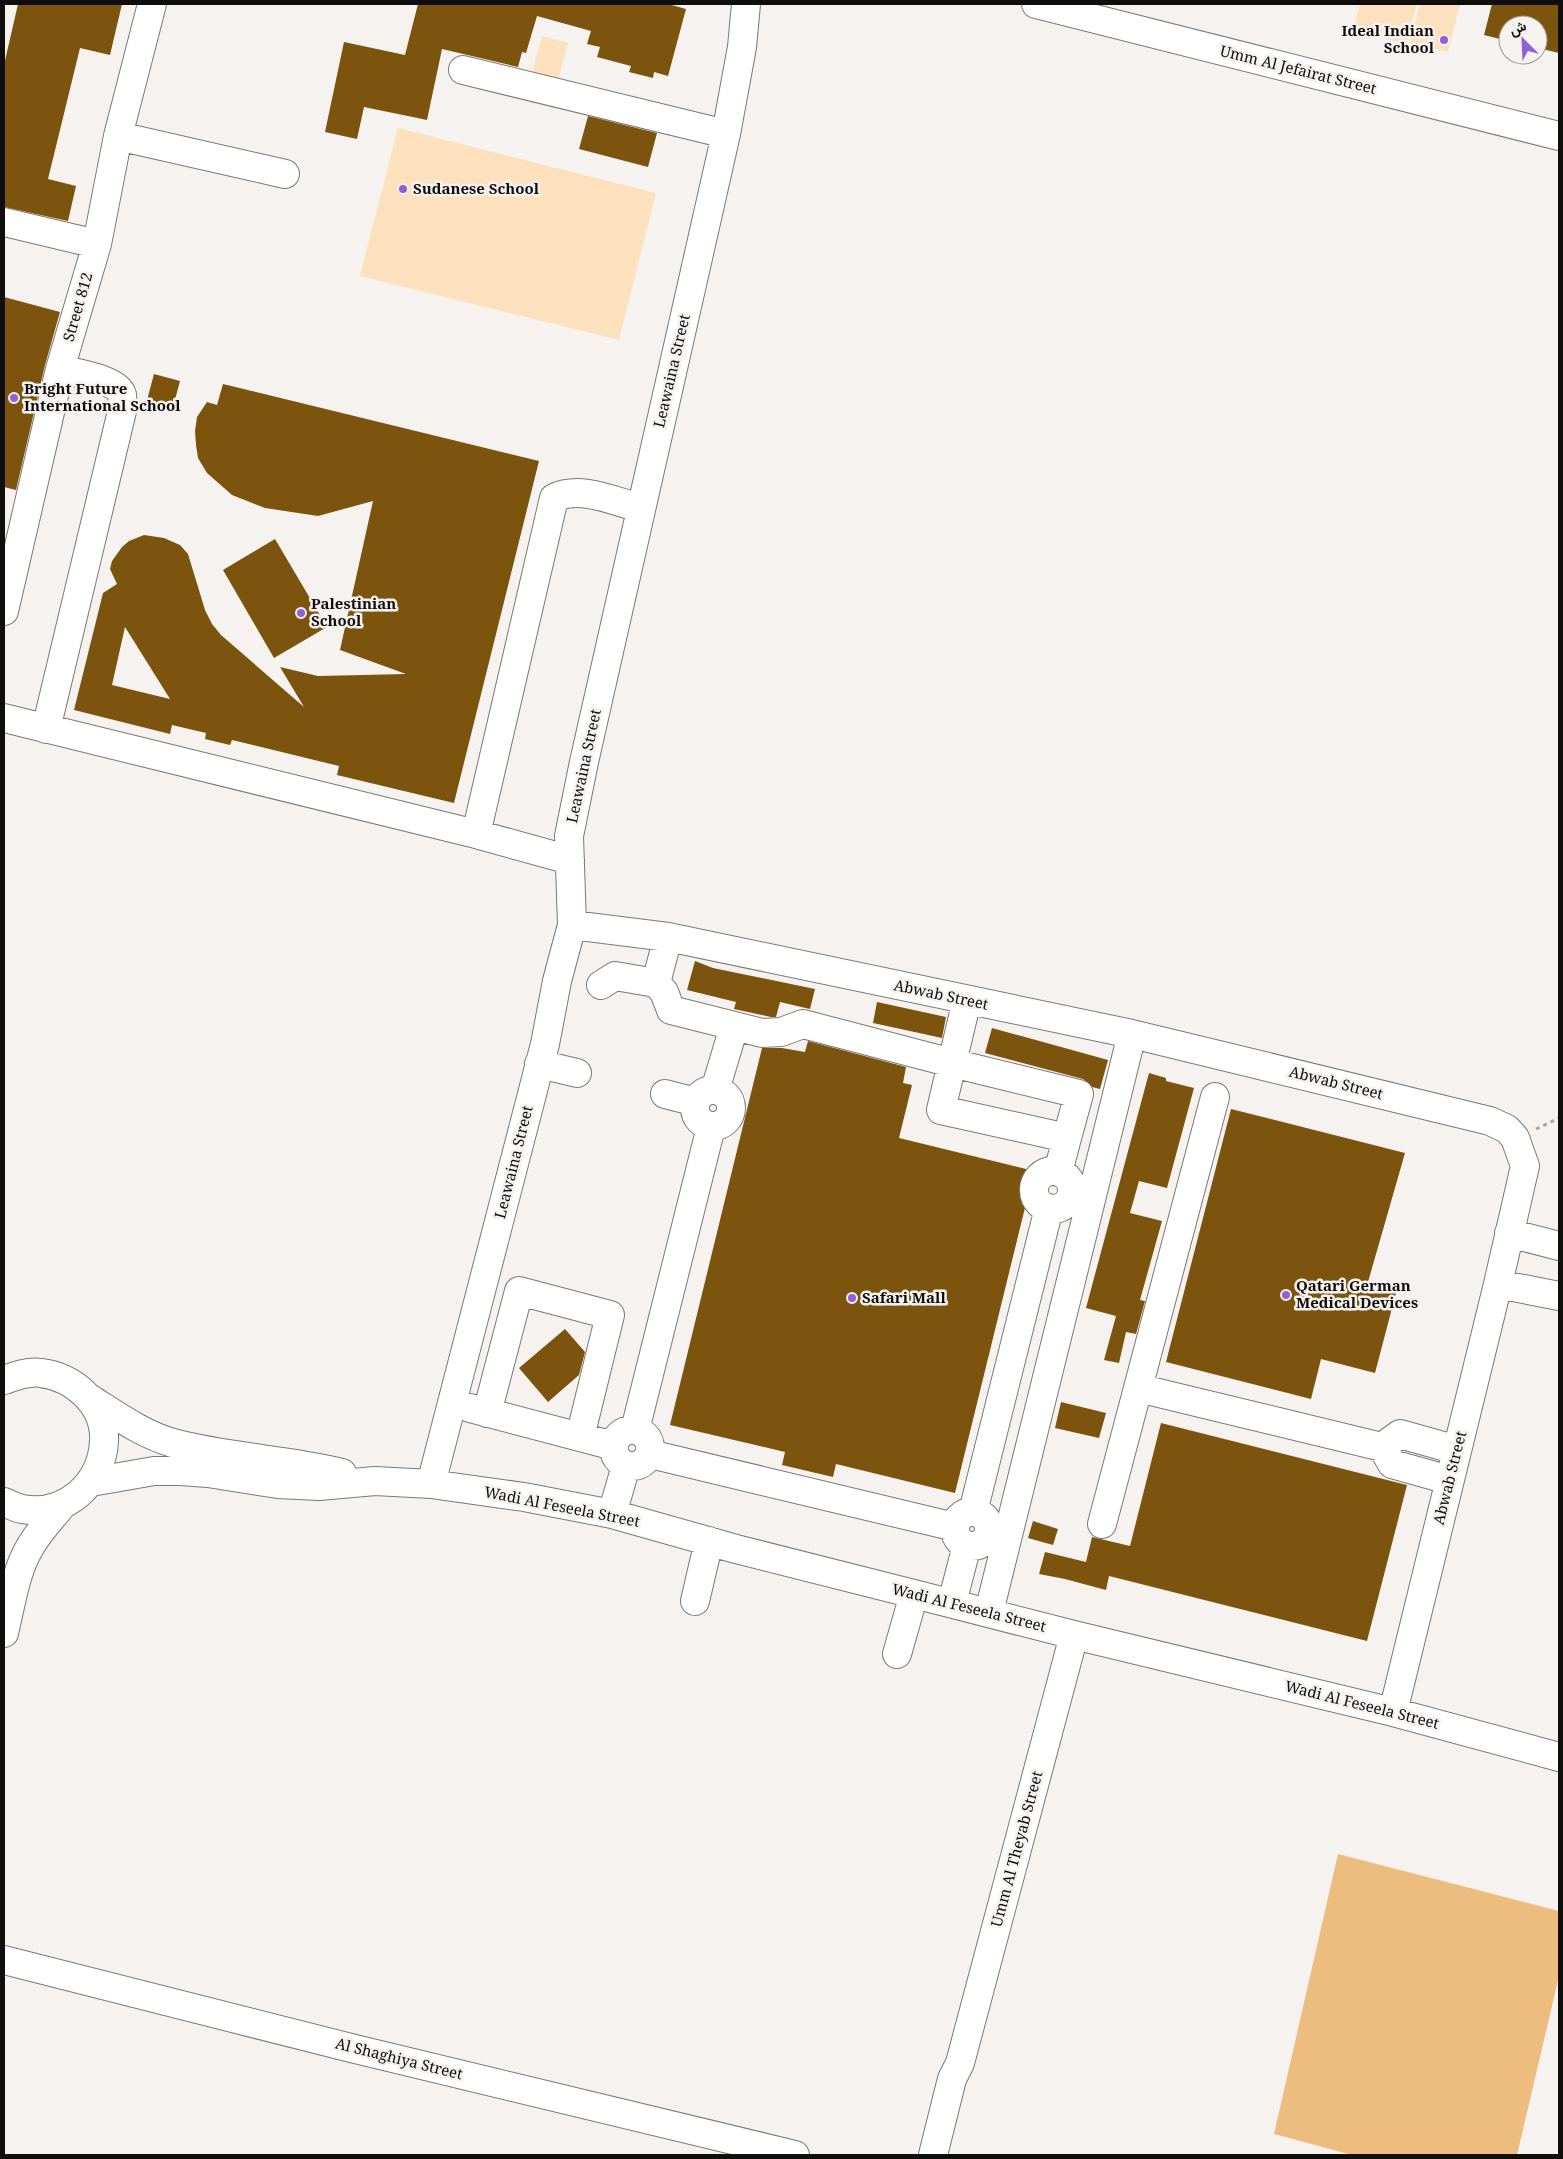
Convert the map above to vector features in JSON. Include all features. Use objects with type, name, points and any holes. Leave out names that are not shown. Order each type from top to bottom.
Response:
[{"type":"street","name":"Street 812","points":[[4,611],[60,369],[97,244],[118,136],[152,4]]},
{"type":"street","name":"Leawaina Street","points":[[431,1484],[539,1064],[557,981],[572,925],[569,836],[640,508],[726,134],[742,47],[746,4]]},
{"type":"street","name":"Leawaina Street","points":[[742,47],[765,4]]},
{"type":"street","name":"Umm Al Jefairat Street","points":[[1036,4],[1559,136]]},
{"type":"street","points":[[463,70],[726,134]]},
{"type":"street","points":[[118,136],[285,174]]},
{"type":"street","points":[[4,222],[97,244]]},
{"type":"street","points":[[46,729],[122,411],[122,395],[118,387],[106,381],[60,369]]},
{"type":"street","points":[[476,834],[554,498],[565,493],[586,493],[640,508]]},
{"type":"street","points":[[4,718],[476,834],[570,860]]},
{"type":"street","name":"Abwab Street","points":[[572,925],[668,938],[1132,1034],[1490,1121],[1507,1129],[1515,1138],[1525,1166],[1393,1712]]},
{"type":"street","points":[[656,983],[668,938]]},
{"type":"street","points":[[601,985],[615,976],[656,983],[664,992],[671,1010],[734,1027],[762,1034],[781,1032],[803,1024],[1079,1094],[1067,1138],[1074,1188]]},
{"type":"street","points":[[967,1000],[941,1110],[1067,1138]]},
{"type":"street","points":[[706,1096],[734,1027]]},
{"type":"street","points":[[952,1604],[978,1531],[1074,1188],[1132,1034]]},
{"type":"street","points":[[539,1064],[578,1073]]},
{"type":"street","points":[[612,1514],[625,1447],[711,1127],[725,1123],[732,1110],[728,1097],[665,1094]]},
{"type":"street","points":[[1102,1524],[1215,1097]]},
{"type":"street","points":[[989,1612],[978,1531],[1049,1208],[1036,1200],[1035,1184],[1041,1175],[1045,1173],[1074,1188]]},
{"type":"street","points":[[1509,1233],[1559,1246]]},
{"type":"street","points":[[1498,1284],[1559,1296]]},
{"type":"street","points":[[487,1413],[520,1291],[610,1315],[580,1437]]},
{"type":"street","name":"Wadi Al Feseela Street","points":[[4,1380],[20,1374],[39,1372],[58,1376],[75,1385],[89,1398],[130,1424],[173,1442],[251,1458],[331,1470],[375,1481]]},
{"type":"street","points":[[1138,1388],[1382,1447],[1392,1464],[1449,1480]]},
{"type":"street","points":[[4,1502],[21,1509],[42,1510],[63,1504],[79,1495],[91,1482],[101,1462],[104,1439],[100,1417],[89,1398]]},
{"type":"street","points":[[452,1404],[625,1447],[640,1465],[645,1462],[650,1454],[978,1531]]},
{"type":"street","points":[[1382,1447],[1400,1434],[1457,1450]]},
{"type":"street","name":"Wadi Al Feseela Street","points":[[91,1482],[154,1472],[181,1471],[208,1473],[278,1484],[319,1486],[375,1481],[431,1484],[524,1497],[612,1514],[709,1542],[1074,1635],[1393,1712],[1559,1757]]},
{"type":"street","points":[[4,1633],[20,1570],[29,1548],[41,1530],[63,1504]]},
{"type":"street","points":[[695,1601],[709,1542]]},
{"type":"street","points":[[897,1654],[914,1594]]},
{"type":"street","name":"Umm Al Theyab Street","points":[[933,2155],[952,2079],[960,2063],[1074,1635]]},
{"type":"street","name":"Al Shaghiya Street","points":[[4,1960],[342,2045],[796,2155]]},
{"type":"street","name":"Umm Al Theyab Street","points":[[947,2155],[948,2140],[961,2091],[960,2063]]},
{"type":"shaded area","points":[[1360,4],[1417,4],[1406,44],[1353,31]]},
{"type":"shaded area","points":[[1420,4],[1460,4],[1448,52],[1410,43]]},
{"type":"shaded area","points":[[542,36],[568,43],[557,84],[531,77]]},
{"type":"shaded area","points":[[398,128],[656,193],[619,340],[360,276]]},
{"type":"shaded area","points":[[1338,1854],[1559,1911],[1559,1976],[1517,2155],[1352,2155],[1274,2134]]},
{"type":"building","points":[[18,4],[122,4],[110,55],[80,48],[48,179],[76,186],[68,221],[4,207],[4,65]]},
{"type":"building","points":[[418,4],[668,4],[686,9],[668,76],[654,72],[653,78],[629,72],[631,66],[597,57],[600,47],[587,44],[591,31],[537,16],[526,53],[522,52],[518,67],[442,49],[427,120],[364,107],[357,139],[325,132],[344,42],[405,55]]},
{"type":"building","points":[[1492,4],[1559,4],[1559,53],[1548,50],[1548,15],[1498,15],[1498,38],[1484,35]]},
{"type":"building","points":[[588,116],[657,133],[648,167],[579,149]]},
{"type":"building","name":"Bright Future International School","points":[[4,297],[60,312],[45,365],[16,490],[4,487]]},
{"type":"building","points":[[154,374],[180,381],[172,411],[146,404]]},
{"type":"building","points":[[223,384],[539,461],[454,803],[337,775],[339,766],[232,740],[230,745],[205,739],[206,733],[172,725],[170,734],[74,710],[103,593],[117,584],[110,569],[112,561],[129,541],[144,535],[164,538],[180,545],[188,554],[205,610],[212,624],[221,635],[304,707],[280,667],[318,676],[406,674],[340,650],[373,501],[318,516],[265,508],[232,495],[207,473],[198,458],[195,431],[197,417],[207,402],[217,405]],"holes":[[[125,627],[170,699],[112,685]]]},
{"type":"building","points":[[275,539],[327,627],[274,658],[223,570]]},
{"type":"building","points":[[695,961],[713,968],[815,989],[810,1009],[780,1002],[776,1017],[771,1017],[734,1009],[736,1002],[687,990]]},
{"type":"building","points":[[877,1002],[946,1017],[942,1038],[873,1023]]},
{"type":"building","points":[[992,1028],[1108,1060],[1100,1089],[1092,1087],[1083,1079],[985,1053]]},
{"type":"building","name":"Safari Mall","points":[[808,1041],[906,1067],[903,1083],[912,1085],[899,1138],[1034,1171],[955,1493],[836,1464],[833,1477],[782,1465],[785,1452],[670,1425],[762,1048],[782,1048],[805,1052]]},
{"type":"building","points":[[1149,1073],[1166,1078],[1166,1081],[1194,1088],[1167,1188],[1139,1181],[1130,1213],[1162,1221],[1140,1300],[1145,1301],[1136,1334],[1126,1332],[1119,1363],[1104,1360],[1116,1316],[1086,1308]]},
{"type":"building","points":[[1231,1109],[1405,1153],[1368,1282],[1397,1289],[1375,1373],[1321,1359],[1311,1399],[1166,1362]]},
{"type":"building","points":[[565,1329],[585,1352],[579,1375],[548,1402],[519,1368]]},
{"type":"building","points":[[1061,1402],[1106,1413],[1099,1438],[1055,1428]]},
{"type":"building","points":[[1161,1423],[1407,1485],[1367,1641],[1109,1576],[1106,1590],[1039,1574],[1045,1552],[1086,1562],[1092,1537],[1130,1546]]},
{"type":"building","points":[[1033,1521],[1058,1529],[1053,1545],[1028,1538]]},
{"type":"place","name":"Ideal Indian School","points":[[1444,40]]},
{"type":"place","name":"Sudanese School","points":[[403,189]]},
{"type":"place","name":"Bright Future International School","points":[[14,398]]},
{"type":"place","name":"Palestinian School","points":[[301,613]]},
{"type":"place","name":"Qatari German Medical Devices","points":[[1286,1295]]},
{"type":"place","name":"Safari Mall","points":[[852,1298]]}]
